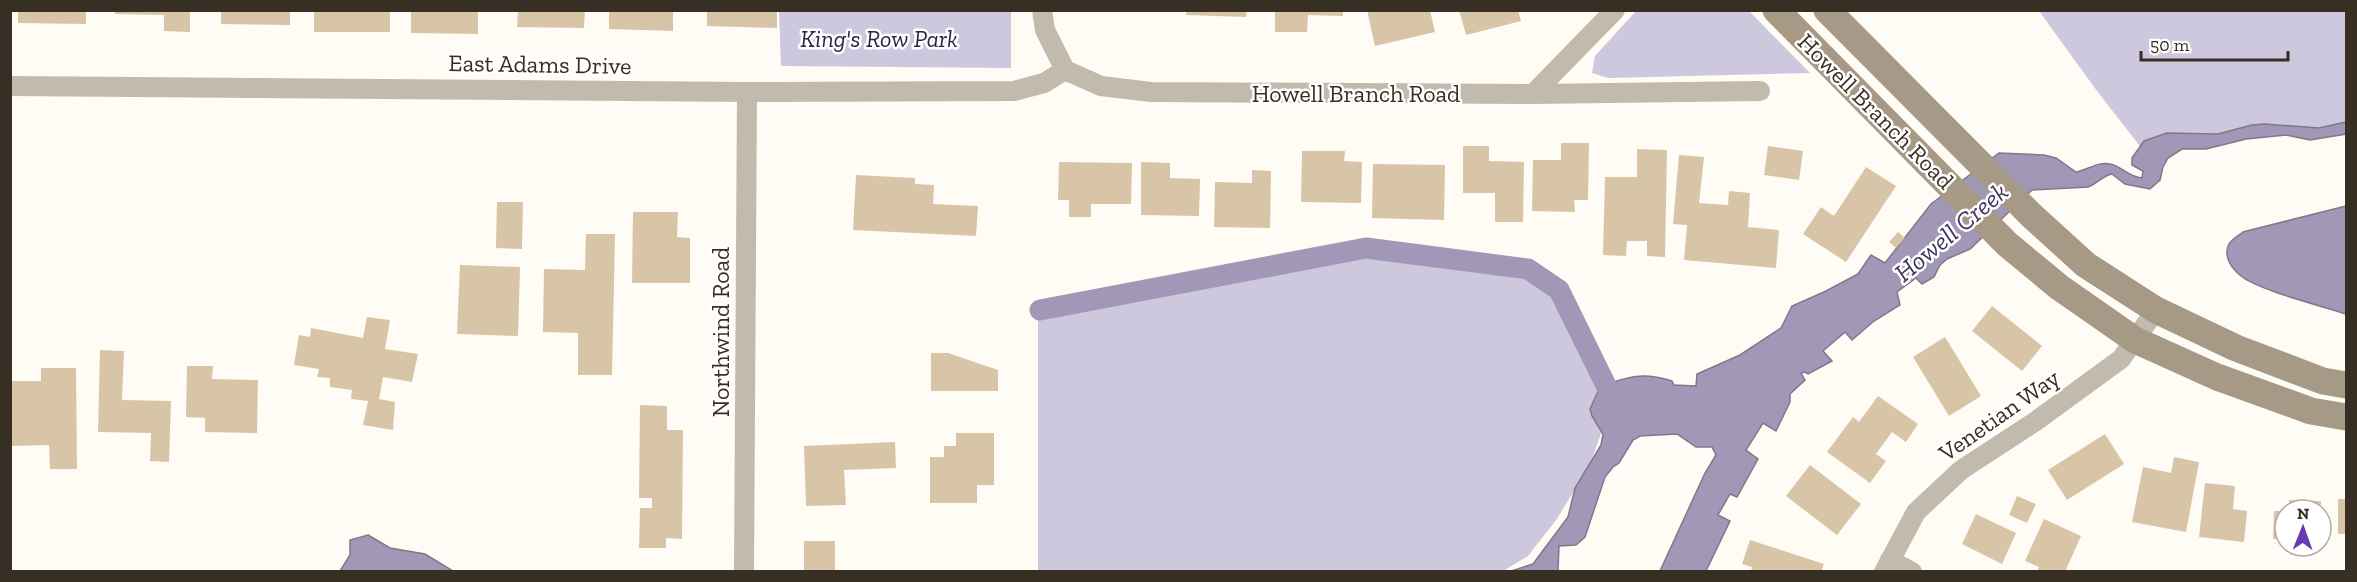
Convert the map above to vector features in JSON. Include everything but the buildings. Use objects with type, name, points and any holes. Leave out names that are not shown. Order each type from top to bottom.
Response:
[{"type":"main road","name":"Howell Branch Road","points":[[1776,10],[2007,244],[2059,287],[2135,340],[2217,377],[2311,411],[2346,417]]},
{"type":"main road","name":"Howell Branch Road","points":[[1827,10],[1972,158],[2086,265],[2156,310],[2236,348],[2323,381],[2346,385]]},
{"type":"street","points":[[1042,10],[1045,30],[1065,70]]},
{"type":"street","points":[[1533,94],[1615,10]]},
{"type":"street","name":"East Adams Drive","points":[[10,86],[747,92],[1014,91],[1044,83],[1065,70]]},
{"type":"street","name":"Howell Branch Road","points":[[1065,70],[1101,86],[1151,92],[1533,94],[1760,92]]},
{"type":"street","name":"Northwind Road","points":[[744,572],[747,92]]},
{"type":"street","name":"Venetian Way","points":[[1887,566],[1916,512],[1960,470],[2036,421],[2121,359],[2156,310]]},
{"type":"street","points":[[1887,566],[1912,572]]},
{"type":"green space","points":[[1748,10],[1810,73],[1608,78],[1592,73],[1595,56],[1636,11]]},
{"type":"green space","name":"King's Row Park","points":[[779,11],[1011,11],[1011,68],[781,66]]},
{"type":"green space","points":[[2039,11],[2346,11],[2346,128],[2306,134],[2187,140],[2153,163]]},
{"type":"green space","points":[[1364,248],[1538,270],[1608,414],[1590,464],[1557,519],[1528,556],[1503,571],[1038,571],[1038,307]]},
{"type":"water","name":"Howell Creek","points":[[2346,122],[2346,134],[2310,140],[2286,135],[2246,139],[2206,149],[2182,149],[2168,158],[2160,180],[2150,189],[2125,184],[2112,174],[2088,187],[2032,190],[1970,249],[1947,259],[1940,265],[1934,277],[1922,284],[1916,278],[1897,292],[1900,305],[1874,321],[1852,340],[1845,332],[1823,351],[1832,361],[1808,374],[1801,373],[1805,380],[1790,394],[1790,402],[1776,431],[1763,423],[1746,450],[1758,459],[1737,497],[1730,494],[1718,515],[1730,521],[1706,571],[1660,571],[1705,473],[1716,455],[1712,447],[1696,447],[1677,434],[1640,436],[1633,440],[1619,463],[1605,477],[1585,537],[1576,545],[1559,546],[1558,571],[1508,572],[1533,564],[1568,517],[1575,488],[1601,445],[1603,434],[1590,409],[1600,387],[1636,376],[1662,378],[1672,381],[1674,385],[1696,386],[1697,374],[1740,355],[1781,328],[1792,306],[1858,274],[1871,255],[1885,263],[1931,204],[1999,153],[2044,155],[2056,158],[2076,172],[2106,163],[2142,178],[2143,171],[2132,165],[2132,158],[2144,141],[2167,133],[2218,134],[2264,124],[2319,128]]},
{"type":"water","points":[[2346,206],[2346,314],[2261,287],[2241,276],[2229,262],[2227,248],[2233,239],[2243,232]]},
{"type":"water","points":[[368,535],[390,548],[425,554],[453,571],[340,571],[350,555],[350,540]]},
{"type":"waterway","points":[[1040,310],[1366,248],[1528,269],[1559,290],[1618,410]]}]
